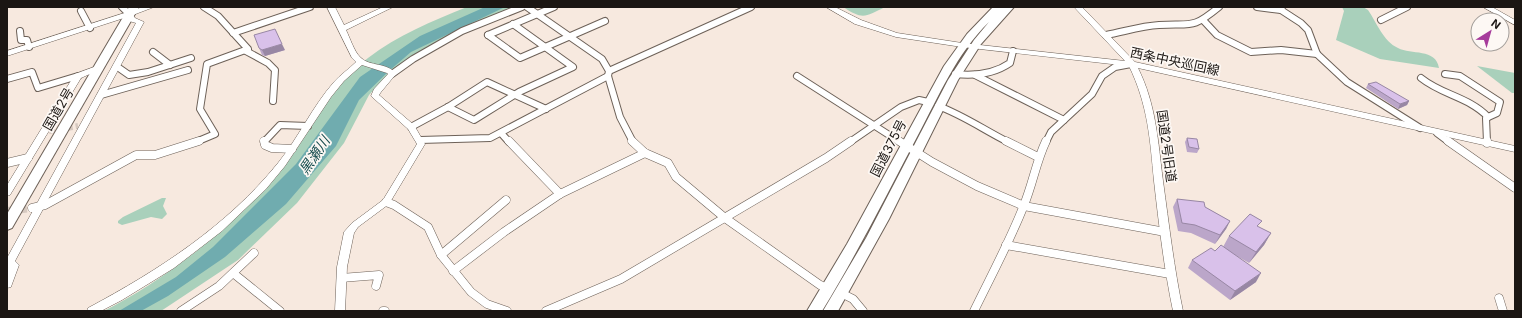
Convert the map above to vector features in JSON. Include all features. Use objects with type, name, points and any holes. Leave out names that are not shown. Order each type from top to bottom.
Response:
[{"type":"highway","name":"国道375号","points":[[830,311],[887,211],[911,149],[933,104],[968,45],[999,7]]},
{"type":"highway","name":"国道375号","points":[[933,104],[955,74],[968,45],[1009,7]]},
{"type":"highway","name":"国道2号","points":[[7,225],[97,69],[128,9]]},
{"type":"highway","name":"国道375号","points":[[814,311],[829,289],[874,209],[911,149]]},
{"type":"street","points":[[7,54],[90,28],[128,9],[150,7]]},
{"type":"street","points":[[204,7],[218,16],[248,49],[246,51]]},
{"type":"street","points":[[233,33],[310,7]]},
{"type":"street","points":[[331,7],[343,28],[353,54],[362,62],[391,73]]},
{"type":"street","points":[[343,28],[388,7]]},
{"type":"street","points":[[340,311],[342,267],[349,232],[355,225],[386,202],[420,148],[420,140],[411,127],[375,96],[377,91],[391,73],[413,59],[462,31],[522,7]]},
{"type":"street","points":[[527,7],[602,59],[609,73],[620,117],[632,141],[645,153],[668,163],[676,178],[725,218],[820,285],[829,289]]},
{"type":"street","points":[[554,7],[488,35],[520,58],[605,21]]},
{"type":"street","points":[[420,140],[481,139],[501,134],[609,73],[751,7]]},
{"type":"street","name":"西条中央巡回線","points":[[830,7],[858,22],[884,32],[910,38],[1132,64],[1515,150]]},
{"type":"street","name":"国道2号旧道","points":[[1078,7],[1132,64],[1142,84],[1151,115],[1170,274],[1178,311]]},
{"type":"street","points":[[1106,35],[1158,24],[1180,26],[1192,25],[1203,20],[1219,7]]},
{"type":"street","points":[[1257,7],[1282,9],[1301,23],[1308,30],[1317,54],[1347,82],[1421,129]]},
{"type":"street","points":[[1486,7],[1515,23]]},
{"type":"street","points":[[1382,20],[1401,8]]},
{"type":"street","points":[[8,266],[36,208],[101,95],[140,22],[132,19],[128,9]]},
{"type":"street","points":[[81,11],[90,28]]},
{"type":"street","points":[[1203,20],[1217,35],[1246,50],[1261,52],[1281,50],[1317,54]]},
{"type":"street","points":[[448,107],[474,120],[515,94],[573,66],[513,24]]},
{"type":"street","points":[[20,31],[21,40],[27,40],[29,48]]},
{"type":"street","points":[[955,74],[975,75],[1008,65],[1010,63],[1013,50]]},
{"type":"street","points":[[36,208],[96,178],[136,155],[155,154],[213,135],[215,131],[200,110],[207,64],[246,51],[268,63],[275,70],[273,101]]},
{"type":"street","points":[[153,52],[170,64]]},
{"type":"street","points":[[119,68],[129,75],[148,72],[191,58]]},
{"type":"street","points":[[92,311],[134,288],[186,254],[235,213],[277,169],[334,87],[362,62]]},
{"type":"street","points":[[974,311],[1024,206],[1032,185],[1038,157],[1051,132],[1092,94],[1102,76],[1115,67],[1132,64]]},
{"type":"street","points":[[7,80],[32,72],[38,88],[97,69]]},
{"type":"street","points":[[101,95],[188,70]]},
{"type":"street","points":[[1445,74],[1460,76],[1500,102],[1497,113],[1486,118],[1487,143]]},
{"type":"street","points":[[975,75],[1064,120]]},
{"type":"street","points":[[7,194],[28,158],[47,131],[78,76]]},
{"type":"street","points":[[797,76],[876,125],[911,149],[977,186],[1024,206],[1165,232]]},
{"type":"street","points":[[1421,78],[1426,83],[1461,96],[1482,109],[1488,117]]},
{"type":"street","points":[[411,127],[448,107],[487,82],[546,109]]},
{"type":"street","points":[[546,311],[621,279],[826,158],[912,102],[919,100],[955,112],[982,129],[1038,157]]},
{"type":"street","points":[[292,149],[272,148],[265,145],[264,142],[280,125],[308,126]]},
{"type":"street","points":[[1437,132],[1515,188]]},
{"type":"street","points":[[501,134],[560,194]]},
{"type":"street","points":[[453,271],[504,232],[560,194],[645,153]]},
{"type":"street","points":[[7,163],[28,158]]},
{"type":"street","points":[[441,255],[506,200]]},
{"type":"street","points":[[386,202],[394,205],[428,227],[441,255],[453,271],[479,299],[507,311]]},
{"type":"street","points":[[1006,245],[1170,274]]},
{"type":"street","points":[[181,311],[219,286],[254,253]]},
{"type":"street","points":[[7,284],[14,265],[8,266]]},
{"type":"street","points":[[233,274],[280,311]]},
{"type":"street","points":[[341,278],[379,275],[376,286]]},
{"type":"street","points":[[841,293],[853,299],[863,311]]},
{"type":"street","points":[[1499,298],[1503,311]]},
{"type":"green space","points":[[467,7],[518,7],[478,23],[385,78],[369,95],[344,143],[297,203],[238,260],[161,311],[104,311],[152,283],[176,266],[223,229],[245,209],[283,168],[322,110],[343,82],[368,58],[403,35]]},
{"type":"green space","points":[[843,7],[885,7],[864,16],[855,14]]},
{"type":"green space","points":[[1342,7],[1363,7],[1368,10],[1388,41],[1403,50],[1422,53],[1433,57],[1439,68],[1380,59],[1336,40],[1344,11]]},
{"type":"green space","points":[[1477,66],[1515,73],[1515,93],[1512,93]]},
{"type":"green space","points":[[162,198],[166,198],[163,206],[167,214],[162,219],[151,217],[122,225],[118,223],[118,221],[123,217]]},
{"type":"water","name":"黒瀬川","points":[[485,7],[505,7],[411,52],[389,71],[359,100],[336,146],[286,204],[225,257],[168,296],[141,311],[119,311],[176,277],[213,247],[296,164],[360,77],[420,36]]},
{"type":"building","points":[[275,29],[282,44],[262,50],[259,48],[254,35]]},
{"type":"building","points":[[1376,82],[1409,101],[1400,104],[1368,84]]},
{"type":"building","points":[[1187,138],[1197,139],[1199,149],[1189,147]]},
{"type":"building","points":[[1177,199],[1204,202],[1205,207],[1230,221],[1220,235],[1195,225],[1182,223]]},
{"type":"building","points":[[1250,214],[1262,221],[1257,226],[1271,233],[1256,252],[1229,236]]},
{"type":"building","points":[[1221,245],[1261,273],[1235,291],[1192,260],[1211,248],[1215,251]]},
{"type":"tunnel","points":[[49,131],[78,126]]},
{"type":"tunnel","points":[[7,211],[32,208]]}]
